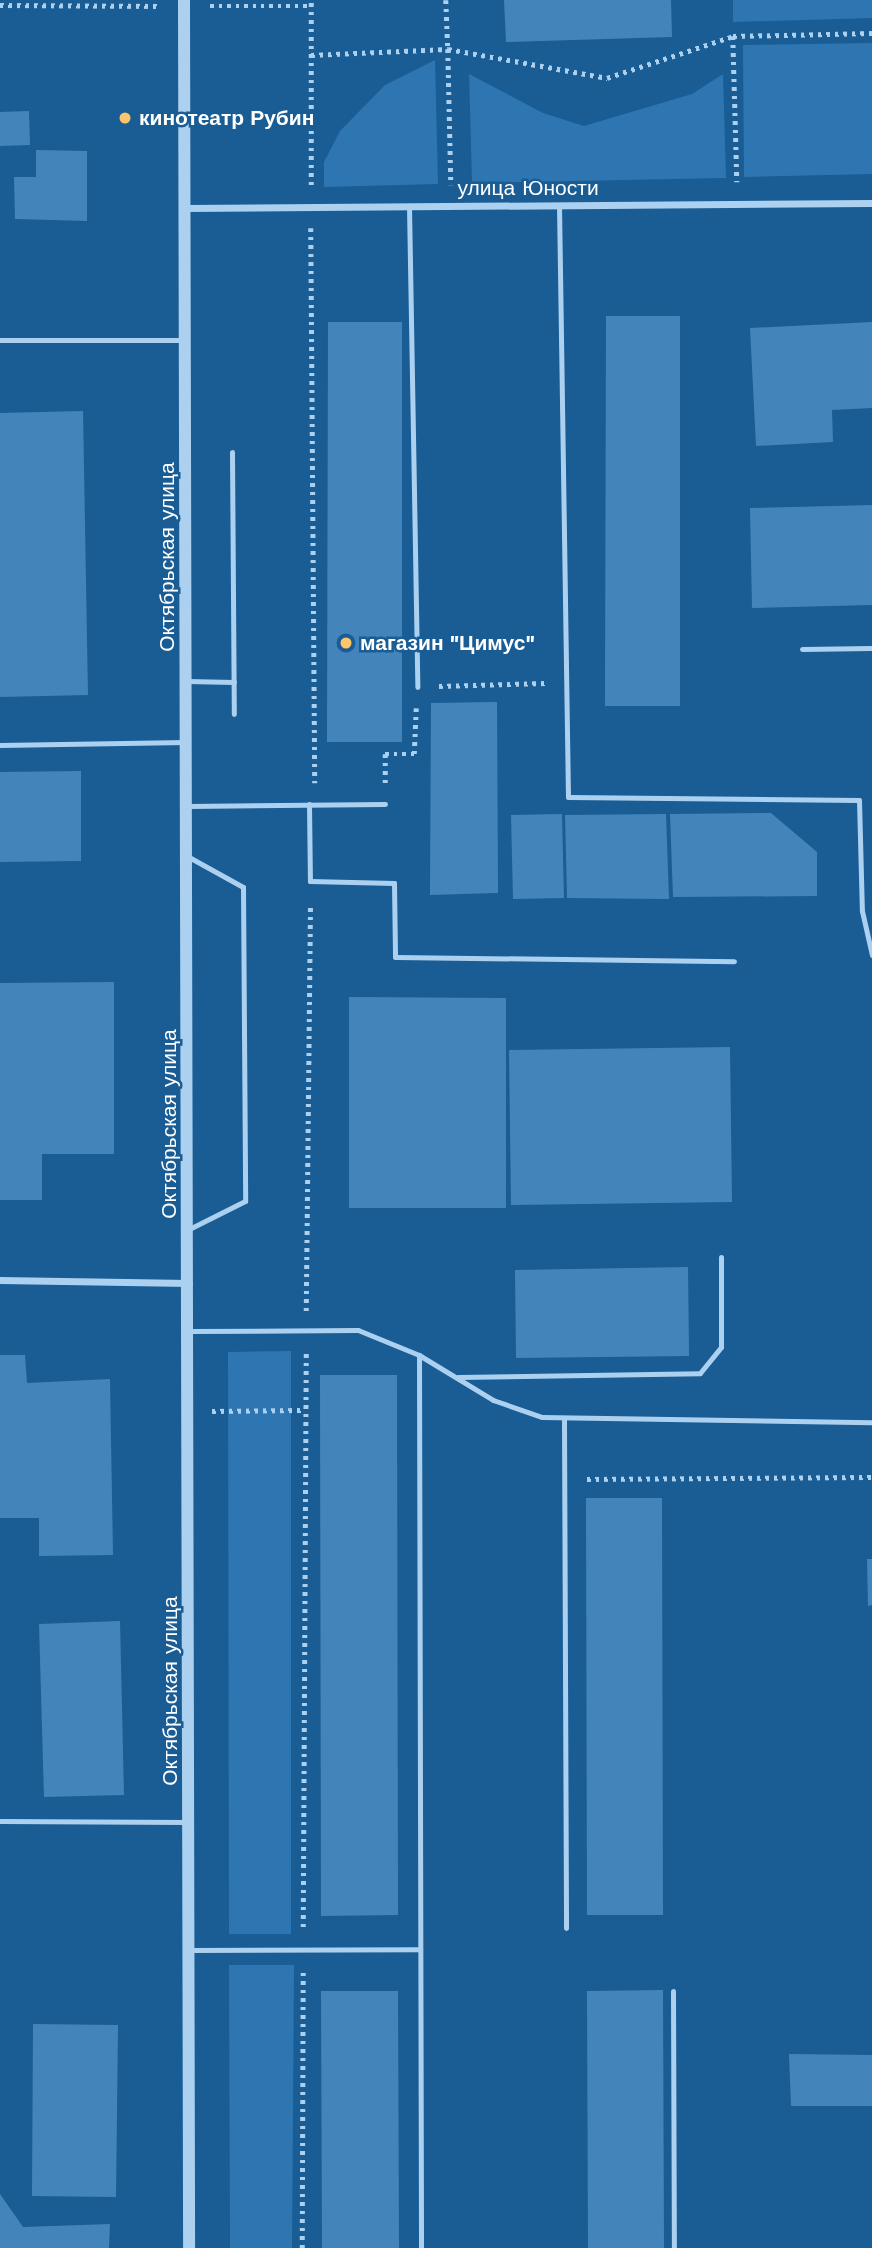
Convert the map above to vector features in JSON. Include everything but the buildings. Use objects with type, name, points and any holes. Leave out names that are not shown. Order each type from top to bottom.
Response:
[{"type":"street","name":"Октябрьская улица","points":[[184,0],[190,1411],[189,2248]]},
{"type":"street","name":"улица Юности","points":[[185,208],[872,203]]},
{"type":"street","points":[[0,1280],[189,1283]]},
{"type":"lane","points":[[559,205],[568,797],[859,800],[862,911],[872,955]]},
{"type":"lane","points":[[409,206],[416,687]]},
{"type":"lane","points":[[0,340],[185,340]]},
{"type":"lane","points":[[232,453],[234,714]]},
{"type":"lane","points":[[802,649],[872,648]]},
{"type":"lane","points":[[187,681],[234,682]]},
{"type":"lane","points":[[0,745],[187,742]]},
{"type":"lane","points":[[309,804],[310,881],[394,883],[395,957],[734,961]]},
{"type":"lane","points":[[187,806],[385,804]]},
{"type":"lane","points":[[187,856],[243,887],[245,1201],[189,1229]]},
{"type":"lane","points":[[455,1377],[700,1373],[721,1347],[721,1257]]},
{"type":"lane","points":[[189,1331],[306,1328],[375,1334],[419,1355],[510,1408],[565,1419],[872,1422]]},
{"type":"lane","points":[[419,1355],[421,2248]]},
{"type":"lane","points":[[565,1419],[566,1928]]},
{"type":"lane","points":[[0,1821],[189,1822]]},
{"type":"lane","points":[[189,1950],[420,1950]]},
{"type":"lane","points":[[673,1992],[674,2248]]},
{"type":"path","points":[[309,804],[315,786],[311,0]]},
{"type":"path","points":[[446,0],[452,206]]},
{"type":"path","points":[[0,5],[96,5]]},
{"type":"path","points":[[311,55],[448,49],[607,78],[733,36],[872,33]]},
{"type":"path","points":[[733,36],[738,204]]},
{"type":"path","points":[[385,804],[385,754],[414,754],[416,687],[568,683]]},
{"type":"path","points":[[303,1941],[310,881]]},
{"type":"path","points":[[190,1411],[305,1410]]},
{"type":"path","points":[[565,1479],[872,1478]]},
{"type":"path","points":[[302,2248],[303,1955]]},
{"type":"shaded area","points":[[733,0],[872,0],[872,18],[733,22]]},
{"type":"shaded area","points":[[872,43],[872,174],[744,177],[743,45]]},
{"type":"shaded area","points":[[435,60],[438,184],[324,187],[324,162],[340,131],[385,85]]},
{"type":"shaded area","points":[[469,74],[543,113],[584,126],[692,94],[723,74],[726,178],[472,183]]},
{"type":"shaded area","points":[[291,1351],[291,1934],[229,1934],[228,1352]]},
{"type":"shaded area","points":[[229,1965],[294,1965],[292,2248],[230,2248]]},
{"type":"place","name":"кинотеатр Рубин","points":[[125,118]]},
{"type":"place","name":"магазин \"Цимус\"","points":[[346,643]]}]
